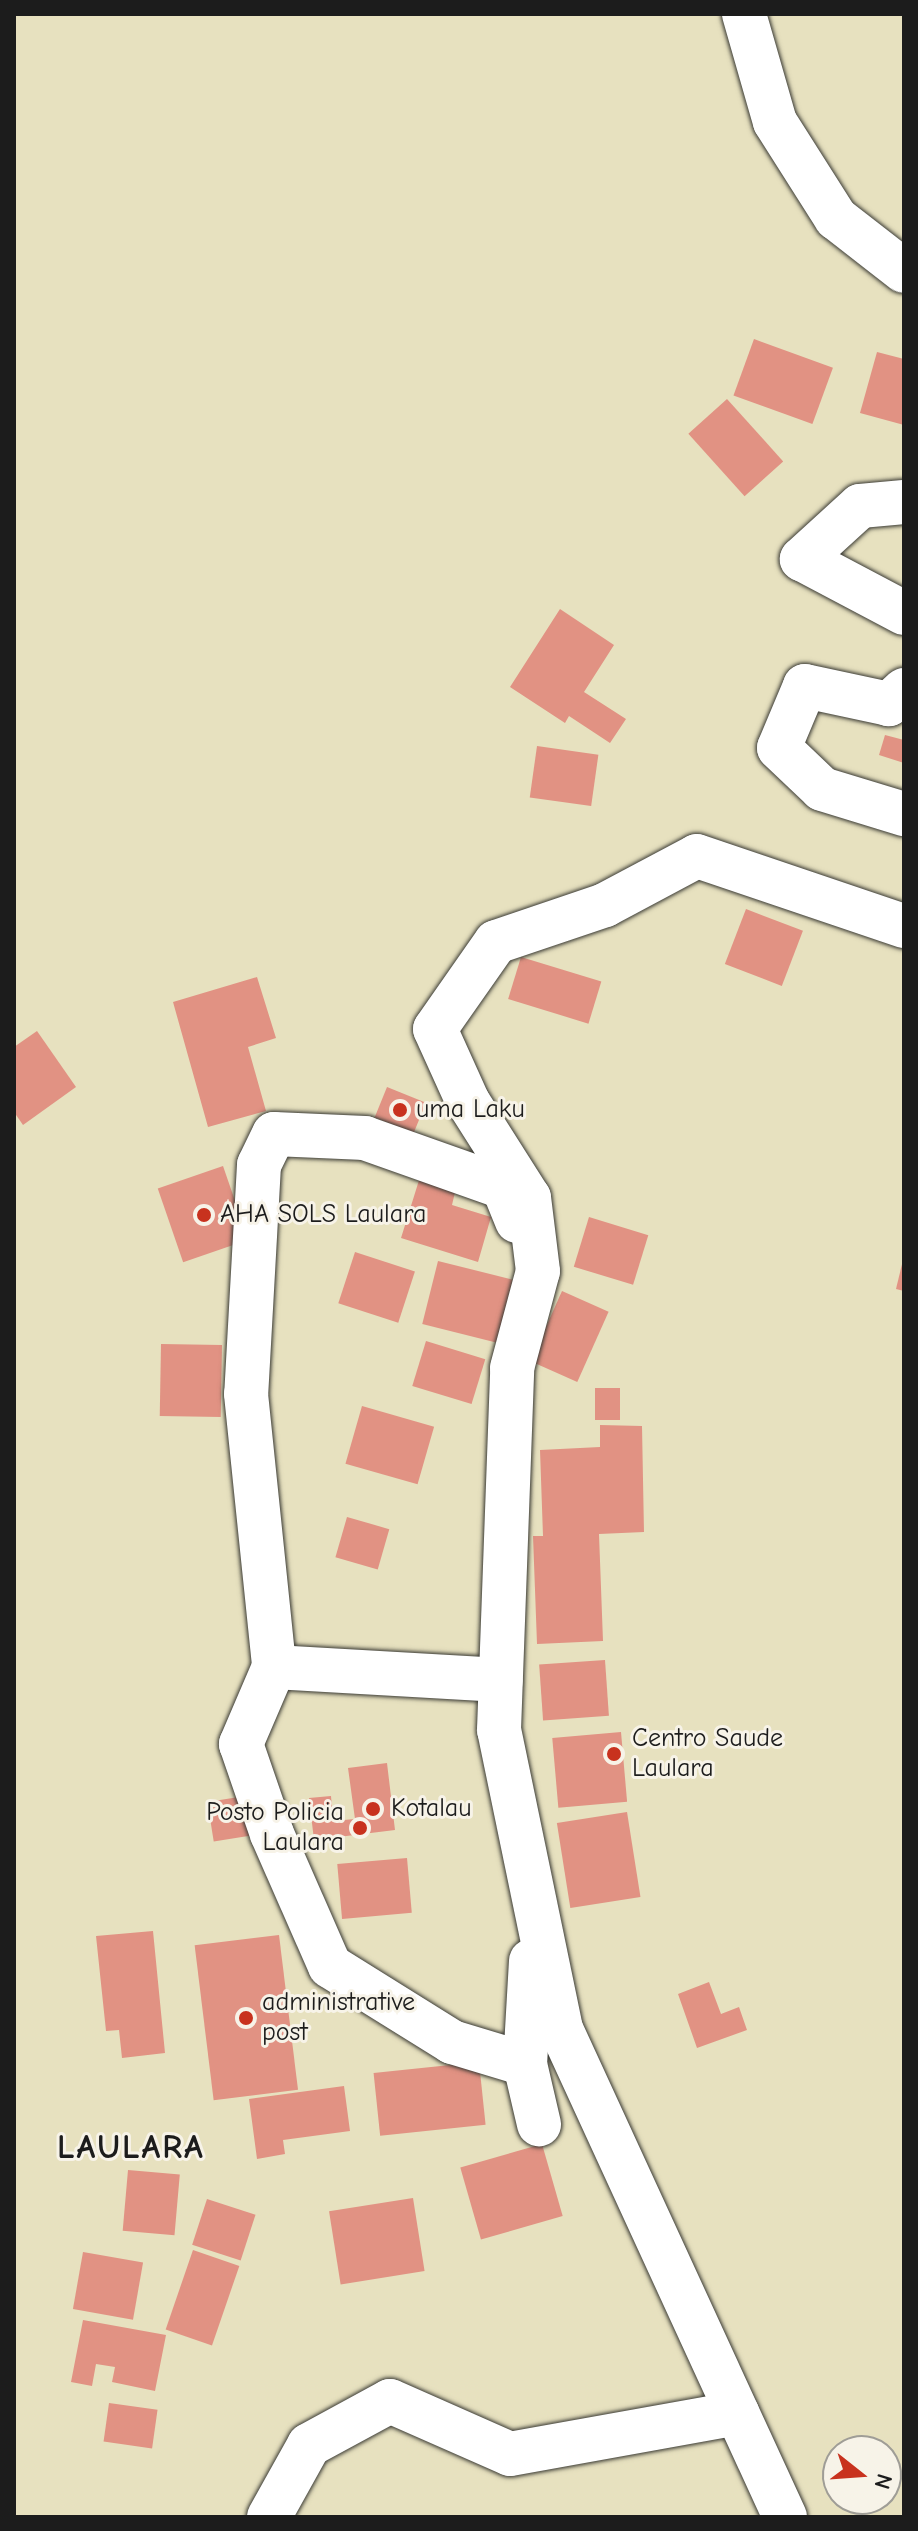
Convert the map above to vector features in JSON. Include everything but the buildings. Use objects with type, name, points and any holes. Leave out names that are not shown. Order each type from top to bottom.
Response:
[{"type":"street","points":[[744,14],[775,122],[836,218],[904,271]]},
{"type":"street","points":[[904,502],[860,506],[802,559],[904,613]]},
{"type":"street","points":[[904,690],[889,704],[805,686],[779,748],[822,789],[904,814]]},
{"type":"street","points":[[785,2517],[561,2029],[499,1730],[512,1368],[538,1271],[529,1198],[468,1102],[435,1029],[496,942],[605,905],[697,856],[904,926]]},
{"type":"street","points":[[525,2064],[452,2042],[330,1966],[272,1834],[241,1744],[274,1667],[246,1394],[259,1165],[274,1134],[365,1138],[503,1187],[538,1271]]},
{"type":"street","points":[[274,1667],[501,1680]]},
{"type":"street","points":[[535,1902],[525,2064],[539,2124]]},
{"type":"street","points":[[269,2517],[309,2445],[390,2401],[510,2454],[737,2413]]},
{"type":"place","name":"uma Laku","points":[[400,1110]]},
{"type":"place","name":"AHA SOLS Laulara","points":[[204,1215]]},
{"type":"place","name":"Centro Saude Laulara","points":[[614,1754]]},
{"type":"place","name":"Kotalau","points":[[373,1809]]},
{"type":"place","name":"Posto Policia Laulara","points":[[360,1828]]},
{"type":"place","name":"administrative post","points":[[246,2018]]},
{"type":"district","name":"LAULARA","points":[[131,2148]]}]
